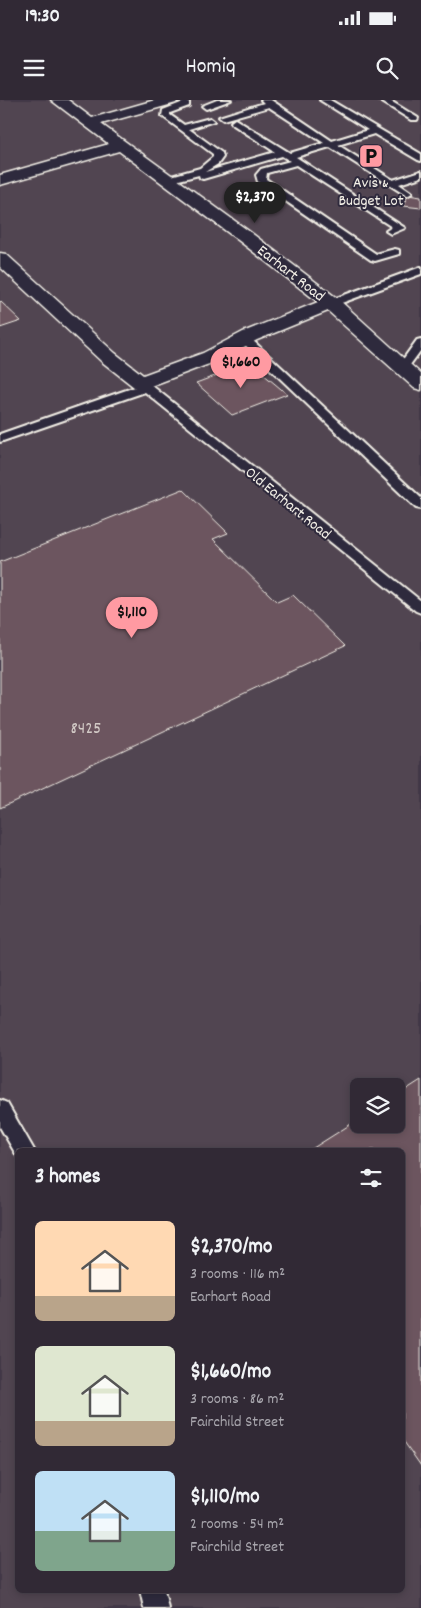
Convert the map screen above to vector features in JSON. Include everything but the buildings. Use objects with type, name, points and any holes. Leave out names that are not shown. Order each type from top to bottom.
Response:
[{"type":"street","name":"Earhart Road","points":[[58,100],[281,262],[332,303],[421,384]]},
{"type":"street","points":[[89,123],[171,100]]},
{"type":"street","points":[[0,180],[120,146]]},
{"type":"street","name":"Old Earhart Road","points":[[0,258],[108,357],[148,389]]},
{"type":"street","points":[[148,389],[244,339],[332,303]]},
{"type":"lane","points":[[202,102],[227,100]]},
{"type":"lane","points":[[256,100],[219,114],[268,102],[407,193]]},
{"type":"lane","points":[[324,100],[421,158]]},
{"type":"lane","points":[[383,100],[414,118]]},
{"type":"lane","points":[[171,182],[207,168],[215,163],[218,157],[217,153],[167,117],[166,112],[190,107]]},
{"type":"lane","points":[[179,125],[206,118]]},
{"type":"lane","points":[[235,122],[377,217],[400,228],[391,230]]},
{"type":"lane","points":[[171,182],[289,157],[375,131]]},
{"type":"lane","points":[[289,157],[260,175],[261,180],[375,258],[395,252]]},
{"type":"lane","points":[[392,183],[421,174]]},
{"type":"lane","points":[[336,231],[347,228]]},
{"type":"lane","points":[[353,243],[364,239]]},
{"type":"lane","points":[[332,303],[421,270]]},
{"type":"lane","points":[[244,339],[421,505]]},
{"type":"lane","points":[[403,366],[421,342]]},
{"type":"lane","points":[[0,438],[148,389]]},
{"type":"lane","name":"Old Earhart Road","points":[[148,389],[421,608]]},
{"type":"lane","points":[[0,1109],[23,1148]]},
{"type":"lane","points":[[153,1593],[156,1608]]},
{"type":"shaded area","points":[[0,100],[421,100],[421,1608],[0,1608]]},
{"type":"place","name":"Avis & Budget Lot","points":[[371,156]]}]
